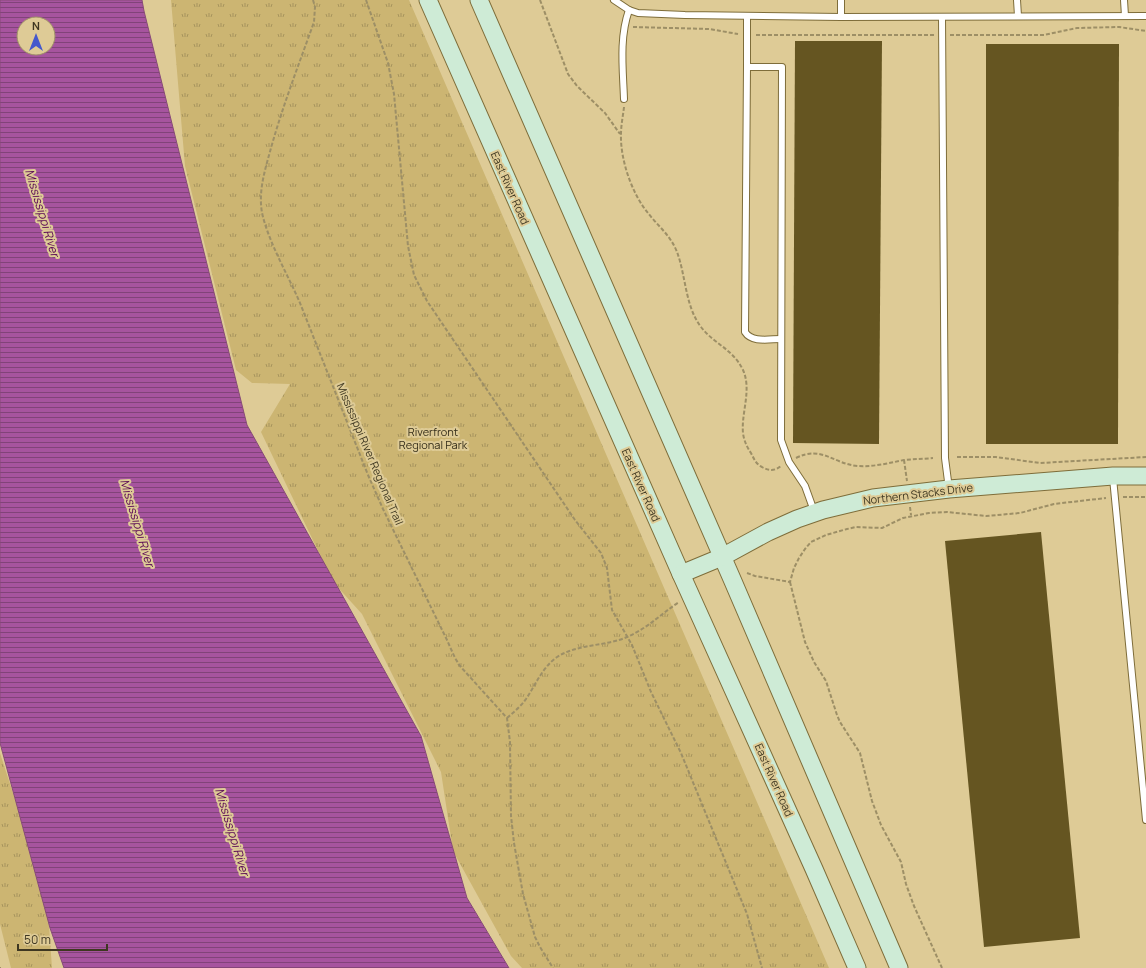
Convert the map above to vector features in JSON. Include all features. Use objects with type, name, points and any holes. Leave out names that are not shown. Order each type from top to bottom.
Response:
[{"type":"street","name":"East River Road","points":[[428,0],[681,574],[857,968]]},
{"type":"street","points":[[479,0],[722,556],[899,968]]},
{"type":"street","name":"Northern Stacks Drive","points":[[681,574],[722,556],[797,519],[873,498],[949,489],[1017,485],[1113,476],[1146,476]]},
{"type":"street","points":[[849,949],[868,968]]},
{"type":"lane","points":[[614,0],[629,10],[638,12],[685,15],[841,17],[1146,16]]},
{"type":"lane","points":[[841,0],[841,17]]},
{"type":"lane","points":[[1018,0],[1018,16]]},
{"type":"lane","points":[[1124,0],[1125,16]]},
{"type":"lane","points":[[624,99],[623,27],[629,10]]},
{"type":"lane","points":[[747,16],[745,332],[748,336],[754,339],[781,339]]},
{"type":"lane","points":[[942,16],[946,458],[949,489]]},
{"type":"lane","points":[[747,67],[782,67],[781,440],[789,462],[805,486],[815,513]]},
{"type":"lane","points":[[1113,476],[1146,820]]},
{"type":"path","name":"Mississippi River Regional Trail","points":[[313,0],[315,7],[314,22],[282,110],[266,172],[261,197],[263,216],[280,260],[300,303],[382,509],[455,658],[460,666],[506,718]]},
{"type":"path","points":[[366,0],[388,63],[394,94],[405,225],[414,275],[432,308],[575,520],[601,553],[607,568],[612,610],[627,637],[651,692],[681,753],[747,914],[762,968]]},
{"type":"path","points":[[540,0],[568,74],[577,86],[605,113],[621,135]]},
{"type":"path","points":[[623,27],[708,29],[747,35],[1044,35],[1076,28],[1119,27],[1146,31]]},
{"type":"path","points":[[624,99],[621,135],[627,172],[635,192],[648,214],[666,233],[674,247],[680,261],[691,306],[698,322],[706,332],[734,356],[743,370],[745,375],[746,393],[744,434],[749,449],[758,465],[763,468],[773,470],[782,466]]},
{"type":"path","points":[[793,459],[804,454],[813,453],[822,454],[857,466],[876,466],[904,460],[933,458]]},
{"type":"path","points":[[957,457],[996,457],[1040,463],[1146,457]]},
{"type":"path","points":[[904,460],[907,482]]},
{"type":"path","points":[[942,968],[914,906],[906,884],[901,862],[881,825],[872,801],[860,753],[840,722],[826,681],[808,649],[790,582],[794,568],[805,549],[818,538],[856,527],[882,528],[903,518],[947,512],[986,516],[1020,513],[1054,504],[1115,497],[1146,497]]},
{"type":"path","points":[[910,509],[912,516]]},
{"type":"path","points":[[747,573],[755,576],[790,582]]},
{"type":"path","points":[[553,968],[535,937],[517,866],[511,816],[510,742],[506,718],[522,704],[541,673],[557,658],[576,649],[627,637],[655,621],[681,601]]},
{"type":"green space","name":"Riverfront Regional Park","points":[[171,0],[409,0],[829,968],[522,968],[511,956],[453,851],[441,772],[362,614],[333,582],[261,432],[290,384],[252,383],[236,370],[185,166]]},
{"type":"green space","points":[[0,753],[47,898],[52,968],[11,968],[0,924]]},
{"type":"water","name":"Mississippi River","points":[[0,0],[142,0],[247,425],[421,736],[467,898],[509,968],[64,968],[50,928],[0,743]]},
{"type":"building","points":[[795,41],[882,41],[879,444],[793,443]]},
{"type":"building","points":[[986,44],[1119,44],[1118,444],[986,444]]},
{"type":"building","points":[[1041,532],[1080,938],[984,947],[945,541]]}]
